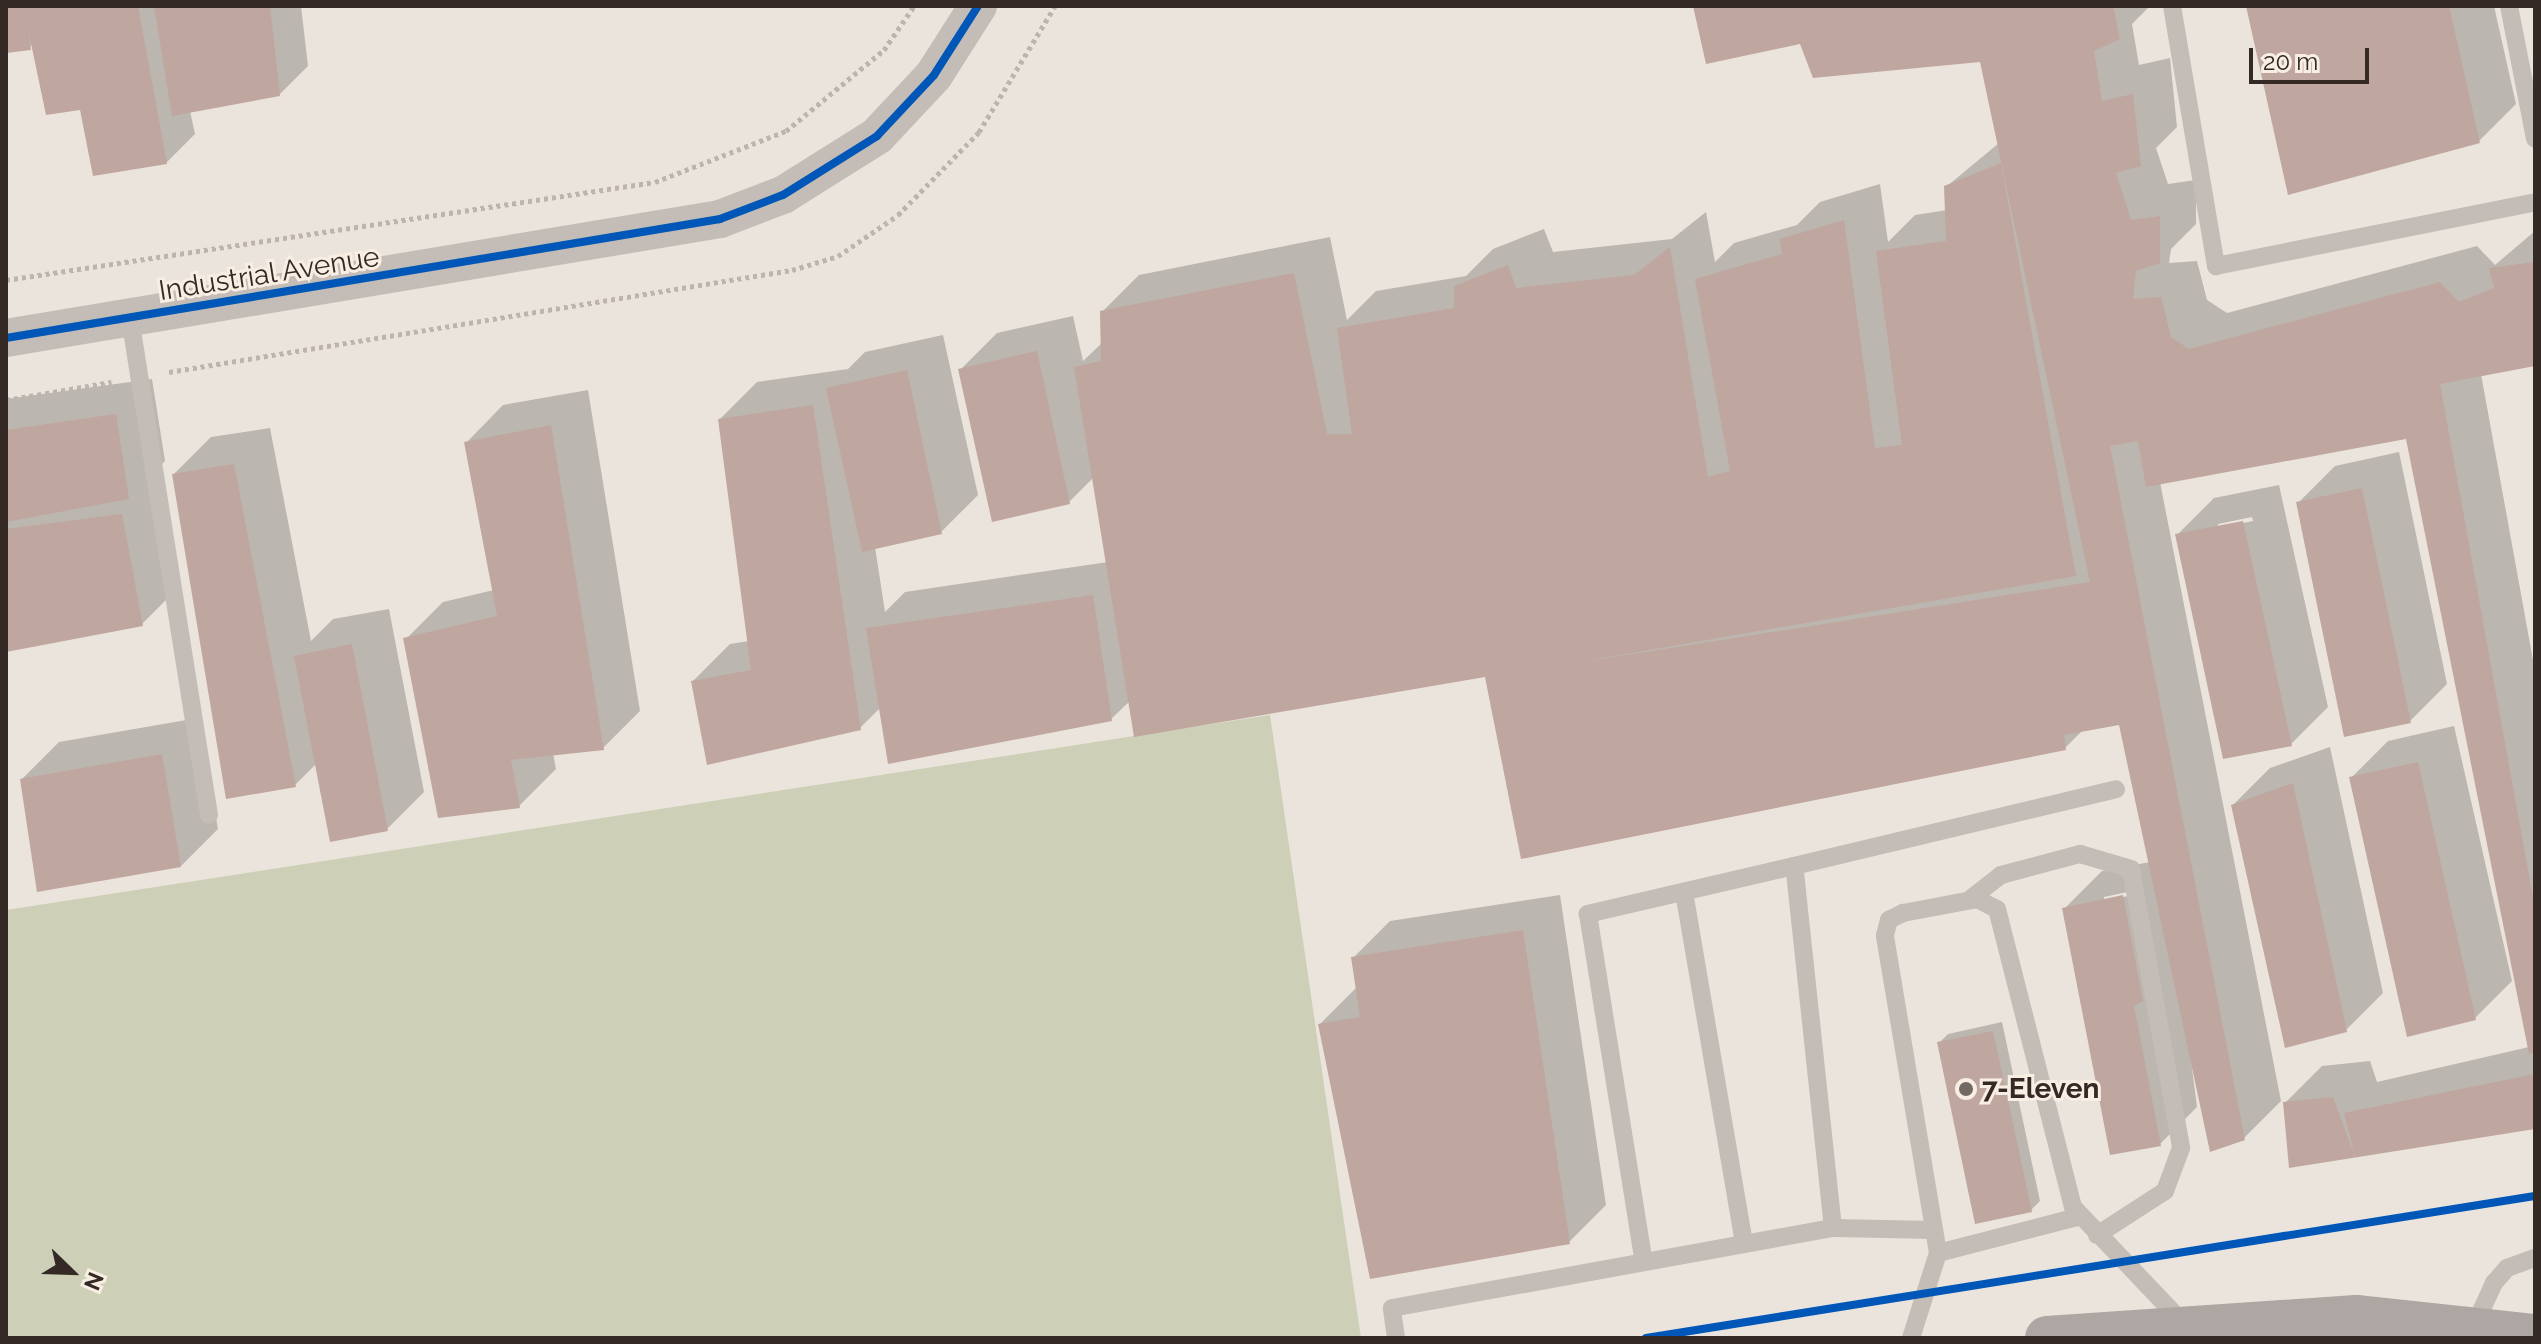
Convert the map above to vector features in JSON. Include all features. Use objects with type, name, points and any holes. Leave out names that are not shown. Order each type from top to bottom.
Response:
[{"type":"highway","points":[[2047,1338],[2356,1317],[2475,1334],[2535,1336]]},
{"type":"street","name":"Industrial Avenue","points":[[6,338],[720,219],[783,195],[877,136],[934,75],[978,6]]},
{"type":"lane","points":[[2172,6],[2216,266],[2535,202]]},
{"type":"lane","points":[[2509,6],[2535,138]]},
{"type":"lane","points":[[130,318],[209,815]]},
{"type":"lane","points":[[1644,1262],[1588,914],[2116,789]]},
{"type":"lane","points":[[1911,1338],[1938,1253],[1885,935],[1889,920],[1903,913],[1969,900],[2001,875],[2080,854],[2131,869],[2181,1148],[2165,1191],[2097,1235]]},
{"type":"lane","points":[[1794,866],[1833,1228]]},
{"type":"lane","points":[[1684,892],[1744,1244]]},
{"type":"lane","points":[[1969,900],[1997,909],[2081,1216],[2189,1329]]},
{"type":"lane","points":[[1938,1253],[2081,1216]]},
{"type":"lane","points":[[1396,1338],[1392,1308],[1833,1228],[1934,1230]]},
{"type":"lane","points":[[2475,1334],[2494,1283],[2507,1268],[2535,1258]]},
{"type":"path","points":[[6,280],[655,182],[786,131],[884,50],[914,6]]},
{"type":"green space","points":[[1270,715],[1361,1338],[6,1338],[6,910]]},
{"type":"building","points":[[6,6],[138,6],[167,164],[93,176],[80,110],[46,115],[28,29],[31,50],[6,53]]},
{"type":"building","points":[[154,6],[270,6],[280,96],[172,116]]},
{"type":"building","points":[[1693,6],[2113,6],[2120,39],[2094,51],[2102,101],[2133,94],[2141,166],[2116,173],[2131,220],[2160,216],[2160,263],[2136,271],[2133,299],[2161,297],[2171,337],[2189,349],[2440,282],[2459,302],[2494,288],[2489,268],[2535,262],[2535,366],[2440,384],[2535,909],[2535,1052],[2529,1054],[2406,439],[2146,487],[2138,441],[2110,446],[2245,1140],[2210,1152],[2119,725],[2064,735],[2066,750],[1521,859],[1485,677],[1134,737],[1074,367],[1101,361],[1100,311],[1294,273],[1327,434],[1352,434],[1337,328],[1454,308],[1454,286],[1508,265],[1516,288],[1634,275],[1670,247],[1708,477],[1730,471],[1695,279],[1782,254],[1780,239],[1844,220],[1875,448],[1902,445],[1876,251],[1946,241],[1944,186],[2001,163],[2076,576],[1563,665],[2090,582],[1980,62],[1813,78],[1800,44],[1706,64]]},
{"type":"building","points":[[2246,6],[2449,6],[2480,143],[2288,195]]},
{"type":"building","points":[[1037,351],[1070,504],[992,522],[958,369]]},
{"type":"building","points":[[907,370],[942,534],[862,552],[826,388]]},
{"type":"building","points":[[813,405],[861,730],[707,765],[691,681],[751,670],[718,419]]},
{"type":"building","points":[[116,414],[129,499],[6,522],[6,430]]},
{"type":"building","points":[[551,425],[604,750],[511,760],[520,808],[438,818],[403,638],[497,616],[464,442]]},
{"type":"building","points":[[234,464],[296,787],[226,799],[172,474]]},
{"type":"building","points":[[2362,488],[2411,723],[2344,737],[2296,502]]},
{"type":"building","points":[[122,514],[143,626],[6,652],[6,529]]},
{"type":"building","points":[[2243,521],[2292,746],[2223,759],[2175,534]]},
{"type":"building","points":[[1093,595],[1112,721],[888,764],[866,628]]},
{"type":"building","points":[[352,644],[388,831],[330,842],[294,656]]},
{"type":"building","points":[[162,754],[181,867],[37,892],[20,779]]},
{"type":"building","points":[[2418,762],[2476,1020],[2407,1037],[2349,777]]},
{"type":"building","points":[[2293,783],[2347,1032],[2285,1048],[2231,805]]},
{"type":"building","points":[[2123,895],[2143,1001],[2134,1006],[2161,1146],[2110,1155],[2062,908]]},
{"type":"building","points":[[1523,930],[1570,1244],[1370,1279],[1318,1024],[1360,1017],[1351,957]]},
{"type":"building","points":[[1993,1031],[2032,1212],[1975,1224],[1937,1042]]},
{"type":"building","points":[[2535,1074],[2535,1129],[2289,1168],[2283,1102],[2333,1097],[2355,1157],[2344,1113]]},
{"type":"cycle path","points":[[6,338],[720,219],[783,195],[877,136],[934,75],[978,6]]},
{"type":"cycle path","points":[[1646,1338],[2535,1196]]},
{"type":"place","name":"7-Eleven","points":[[1966,1089]]}]
